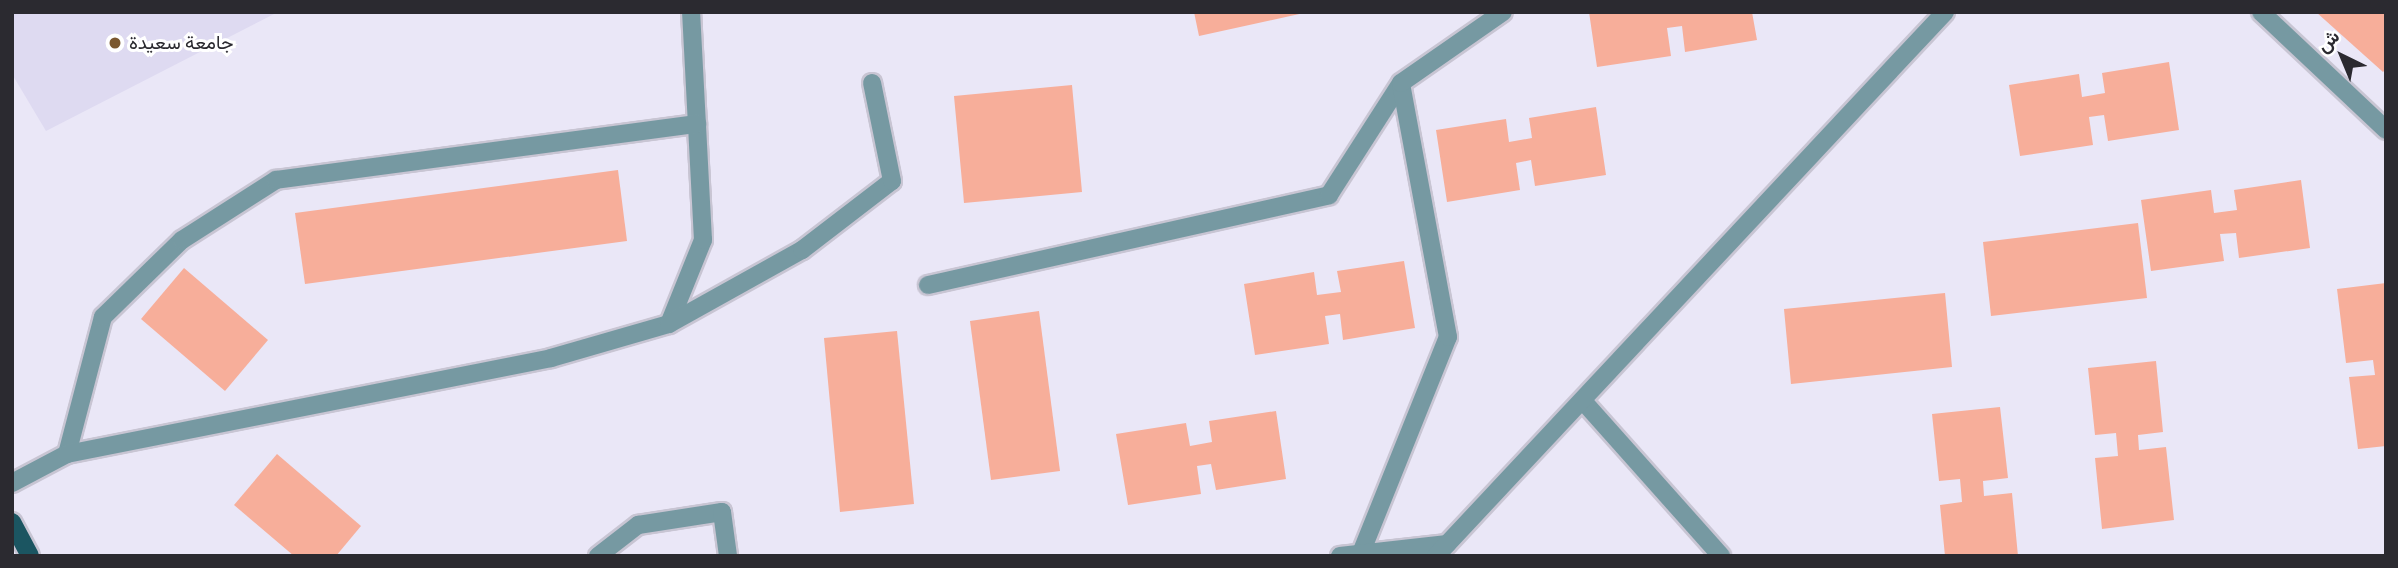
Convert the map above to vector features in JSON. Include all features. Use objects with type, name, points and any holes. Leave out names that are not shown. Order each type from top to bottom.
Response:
[{"type":"main road","points":[[12,522],[30,556]]},
{"type":"street","points":[[669,324],[703,240],[691,12]]},
{"type":"street","points":[[928,285],[1329,195],[1401,83],[1503,12]]},
{"type":"street","points":[[1340,556],[1441,550],[1945,12]]},
{"type":"street","points":[[2260,12],[2386,130]]},
{"type":"street","points":[[12,483],[67,454],[551,358],[669,324],[802,250],[892,181],[872,83]]},
{"type":"street","points":[[1362,553],[1448,337],[1401,83]]},
{"type":"street","points":[[67,454],[103,317],[182,240],[276,180],[697,124]]},
{"type":"street","points":[[1583,401],[1721,556]]},
{"type":"street","points":[[598,556],[638,525],[722,512],[728,556]]},
{"type":"shaded area","name":"جامعة سعيدة","points":[[12,12],[278,12],[46,131],[12,74]]},
{"type":"building","points":[[1194,12],[1303,12],[1304,13],[1199,36]]},
{"type":"building","points":[[1589,12],[1752,12],[1757,40],[1685,52],[1682,26],[1667,28],[1671,56],[1597,67]]},
{"type":"building","points":[[2316,12],[2386,12],[2386,69],[2383,72]]},
{"type":"building","points":[[2169,62],[2179,130],[2108,141],[2104,115],[2089,117],[2093,145],[2020,156],[2009,85],[2079,74],[2082,97],[2105,93],[2102,73]]},
{"type":"building","points":[[1072,85],[1082,192],[964,203],[954,96]]},
{"type":"building","points":[[1596,107],[1606,175],[1535,186],[1531,160],[1516,163],[1520,190],[1447,202],[1436,130],[1506,119],[1509,142],[1532,138],[1529,118]]},
{"type":"building","points":[[618,170],[627,241],[305,284],[295,213]]},
{"type":"building","points":[[2301,180],[2310,248],[2239,258],[2236,233],[2220,234],[2224,261],[2151,271],[2141,200],[2211,190],[2214,213],[2237,210],[2234,190]]},
{"type":"building","points":[[2138,223],[2147,298],[1991,316],[1983,242]]},
{"type":"building","points":[[1404,261],[1415,328],[1343,340],[1340,314],[1325,316],[1329,344],[1255,355],[1244,284],[1314,272],[1317,295],[1341,292],[1337,271]]},
{"type":"building","points":[[184,268],[268,340],[225,391],[141,319]]},
{"type":"building","points":[[2386,283],[2386,446],[2358,449],[2349,377],[2375,375],[2373,360],[2346,363],[2337,289]]},
{"type":"building","points":[[1945,293],[1952,367],[1791,384],[1784,309]]},
{"type":"building","points":[[1039,311],[1060,471],[991,480],[970,321]]},
{"type":"building","points":[[897,331],[914,504],[840,512],[824,338]]},
{"type":"building","points":[[2156,361],[2163,432],[2138,435],[2139,450],[2166,447],[2174,520],[2102,529],[2095,458],[2118,456],[2116,433],[2095,435],[2088,368]]},
{"type":"building","points":[[2000,407],[2008,478],[1983,481],[1984,496],[2012,493],[2018,556],[1945,556],[1940,505],[1962,502],[1960,479],[1939,481],[1932,414]]},
{"type":"building","points":[[1276,411],[1286,479],[1216,490],[1211,464],[1197,466],[1201,494],[1128,505],[1116,434],[1186,423],[1190,446],[1212,442],[1209,421]]},
{"type":"building","points":[[277,454],[361,526],[336,556],[294,556],[234,505]]},
{"type":"place","name":"جامعة سعيدة","points":[[115,43]]}]
